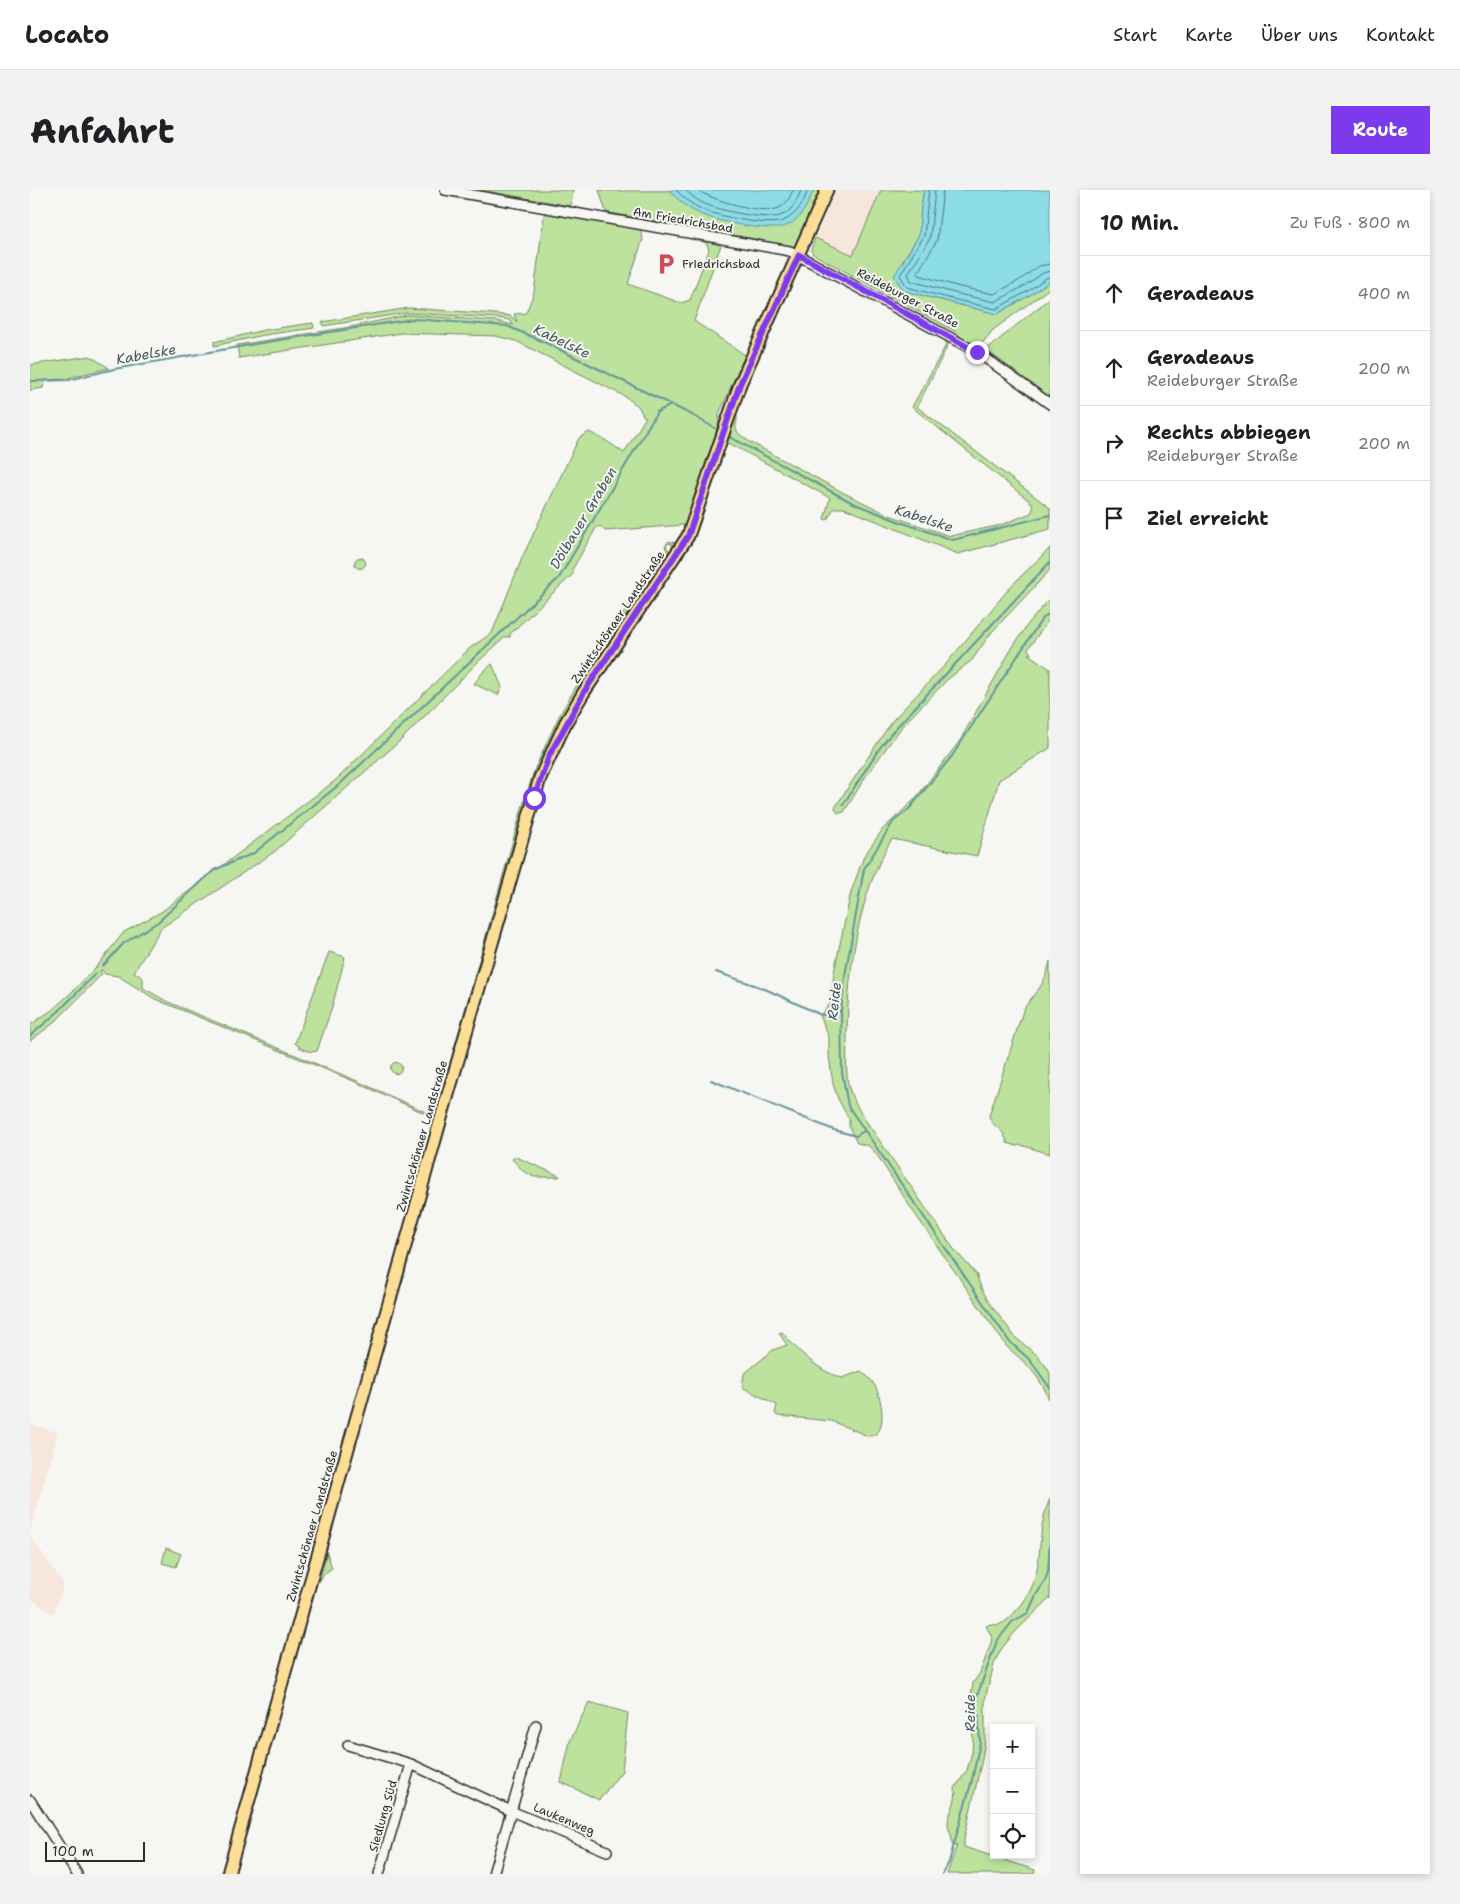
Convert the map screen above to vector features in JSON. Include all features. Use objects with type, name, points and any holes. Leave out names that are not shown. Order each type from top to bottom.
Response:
[{"type":"main road","points":[[799,255],[827,190]]},
{"type":"main road","name":"Zwintschönaer Landstraße","points":[[228,1874],[540,778],[566,722],[584,692],[688,536],[740,384],[799,255]]},
{"type":"street","name":"Am Friedrichsbad","points":[[445,190],[790,251],[799,255]]},
{"type":"street","name":"Reideburger Straße","points":[[799,255],[977,352],[1050,404]]},
{"type":"street","points":[[493,1874],[536,1725]]},
{"type":"street","points":[[348,1745],[411,1764],[511,1811]]},
{"type":"street","name":"Siedlung Süd","points":[[379,1874],[411,1764]]},
{"type":"street","points":[[30,1800],[77,1874]]},
{"type":"street","name":"Laukenweg","points":[[511,1811],[607,1851]]},
{"type":"shaded area","points":[[836,190],[881,190],[853,255],[815,238]]},
{"type":"shaded area","points":[[30,1424],[58,1433],[30,1531]]},
{"type":"shaded area","points":[[30,1536],[64,1584],[53,1614],[30,1598]]},
{"type":"green space","points":[[480,190],[573,190],[571,206]]},
{"type":"green space","points":[[599,190],[822,190],[799,243],[792,248],[606,212]]},
{"type":"green space","points":[[881,190],[924,190],[919,235],[902,262],[904,291],[997,314],[1050,281],[1050,288],[993,330],[977,347],[956,332],[813,254],[811,250],[815,238],[853,255]]},
{"type":"green space","points":[[548,212],[640,228],[643,239],[628,284],[681,303],[690,300],[709,250],[707,244],[700,240],[721,245],[694,321],[745,355],[719,414],[716,442],[696,504],[677,547],[669,543],[666,546],[672,554],[555,738],[437,1116],[433,1117],[351,1080],[155,999],[118,976],[105,974],[102,970],[100,971],[102,974],[55,1022],[30,1041],[30,1025],[52,1010],[73,991],[98,965],[124,932],[161,912],[336,780],[470,648],[492,633],[522,558],[579,438],[589,432],[624,453],[646,417],[644,417],[638,406],[626,397],[516,341],[496,336],[401,333],[239,358],[237,345],[350,327],[407,315],[496,321],[513,325],[510,320],[496,318],[406,313],[323,326],[322,322],[409,308],[511,316],[517,322],[514,314],[526,313],[534,292],[544,215]],"holes":[[[684,525],[677,544],[669,541],[665,546],[668,553],[651,573],[588,666],[559,716],[535,768],[436,1113],[428,1113],[348,1077],[168,1002],[143,988],[143,978],[134,972],[161,928],[274,852],[401,740],[479,661],[505,637],[510,637],[510,634],[574,573],[572,570],[596,528],[600,526],[605,531]]]},
{"type":"green space","points":[[1050,298],[1050,397],[986,350]]},
{"type":"green space","points":[[313,323],[314,328],[264,335],[214,346],[214,342],[264,330]]},
{"type":"green space","points":[[946,341],[950,341],[917,407],[1050,508],[1050,529],[958,554],[844,508],[834,508],[827,520],[824,519],[830,498],[727,442],[736,410],[736,430],[750,442],[889,515],[950,536],[1001,525],[1031,513],[1033,509],[1032,503],[912,407],[946,345]]},
{"type":"green space","points":[[90,356],[109,368],[64,379],[46,380],[43,388],[30,390],[30,365]]},
{"type":"green space","points":[[1050,548],[1050,570],[991,633],[972,660],[948,679],[903,725],[866,776],[844,812],[838,813],[835,809],[836,806],[892,721],[946,664],[1012,585]]},
{"type":"green space","points":[[360,557],[366,563],[360,569],[354,563]]},
{"type":"green space","points":[[1050,598],[1050,618],[1028,649],[1031,654],[1028,654],[1050,669],[1050,748],[999,780],[977,856],[892,839],[880,861],[871,884],[857,933],[850,984],[846,1061],[849,1088],[862,1115],[953,1248],[976,1274],[982,1290],[991,1305],[1016,1338],[1038,1356],[1048,1369],[1050,1374],[1050,1402],[1038,1378],[1007,1347],[913,1211],[877,1155],[869,1146],[857,1143],[849,1127],[849,1119],[838,1099],[833,1084],[829,1056],[829,1038],[820,1015],[831,1003],[834,972],[851,892],[864,856],[883,829],[915,799],[959,742],[1012,648],[1028,624]]},
{"type":"green space","points":[[492,664],[502,687],[498,695],[474,684]]},
{"type":"green space","points":[[329,952],[345,957],[332,1007],[317,1051],[308,1051],[295,1043]]},
{"type":"green space","points":[[1050,961],[1050,1154],[1021,1145],[1017,1146],[1007,1143],[1001,1130],[993,1124],[989,1116],[1023,1011],[1042,984]]},
{"type":"green space","points":[[396,1062],[402,1068],[396,1074],[390,1068]]},
{"type":"green space","points":[[516,1157],[560,1176],[534,1177],[523,1171],[512,1159]]},
{"type":"green space","points":[[782,1332],[802,1353],[825,1371],[842,1378],[861,1371],[871,1380],[878,1392],[882,1416],[879,1430],[875,1435],[868,1436],[831,1421],[778,1416],[775,1414],[777,1405],[742,1387],[744,1374],[773,1350],[787,1345],[779,1333]]},
{"type":"green space","points":[[1050,1499],[1050,1598],[1016,1631],[1002,1648],[995,1661],[985,1699],[985,1739],[982,1759],[964,1839],[964,1847],[990,1855],[990,1859],[1001,1859],[1035,1870],[1034,1874],[947,1874],[957,1845],[952,1844],[948,1820],[955,1798],[955,1788],[967,1770],[972,1752],[971,1696],[973,1683],[980,1673],[992,1637],[986,1626],[990,1624],[998,1625],[1006,1621],[1026,1597],[1033,1584],[1037,1570],[1045,1513]]},
{"type":"green space","points":[[166,1548],[181,1554],[176,1567],[162,1563]]},
{"type":"green space","points":[[327,1553],[332,1568],[324,1574],[319,1582]]},
{"type":"green space","points":[[589,1702],[628,1713],[622,1771],[599,1800],[561,1782],[570,1741]]},
{"type":"water","points":[[669,190],[814,190],[796,220],[786,226],[768,228],[714,219],[692,210]]},
{"type":"water","points":[[924,190],[1050,190],[1050,281],[997,314],[904,291],[894,276],[919,235]]},
{"type":"waterway","name":"Kabelske","points":[[30,381],[69,380],[114,369],[413,319],[507,326],[544,342],[692,415],[720,431]]},
{"type":"waterway","points":[[1038,401],[1050,410]]},
{"type":"waterway","name":"Dölbauer Graben","points":[[103,966],[124,943],[158,922],[214,870],[254,853],[340,784],[559,578],[657,412],[671,405]]},
{"type":"waterway","name":"Kabelske","points":[[726,435],[853,503],[900,522],[953,540],[1050,515]]},
{"type":"waterway","points":[[843,805],[879,749],[894,730],[1050,562]]},
{"type":"waterway","name":"Reide","points":[[1050,613],[1042,619],[952,756],[909,809],[893,822],[864,869],[845,976],[841,1010],[842,1072],[848,1106],[1009,1341],[1030,1360],[1050,1388]]},
{"type":"waterway","points":[[716,972],[763,988],[819,1014],[832,1017],[840,1011]]},
{"type":"waterway","name":"Dölbauer Graben","points":[[30,1036],[59,1011],[96,973]]},
{"type":"waterway","points":[[711,1080],[834,1130],[856,1136],[864,1131]]},
{"type":"waterway","name":"Reide","points":[[943,1874],[949,1862],[972,1780],[980,1742],[977,1696],[997,1641],[1012,1622],[1028,1613],[1044,1583],[1048,1572],[1050,1540]]},
{"type":"place","name":"Friedrichsbad","points":[[666,264]]},
{"type":"route","points":[[534,798],[549,756],[566,722],[601,664],[688,536],[740,384],[799,255],[977,352]]}]
